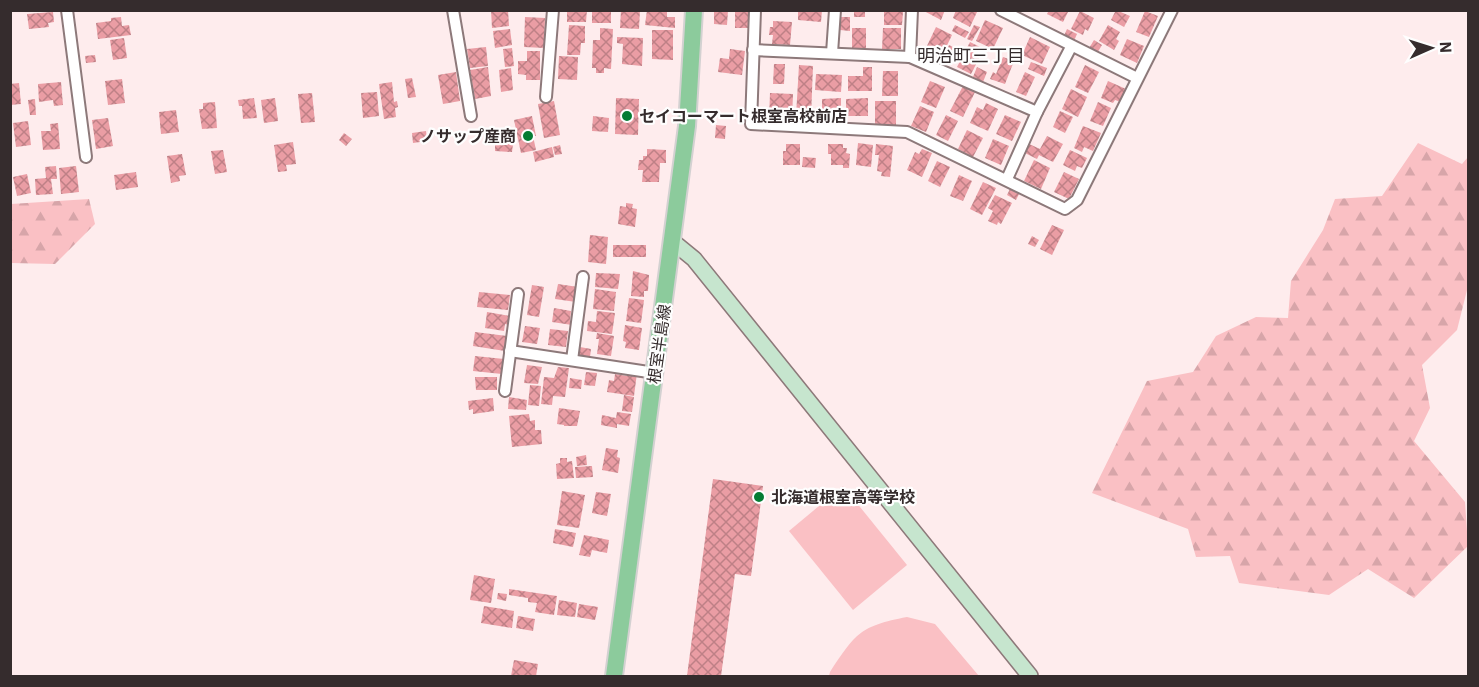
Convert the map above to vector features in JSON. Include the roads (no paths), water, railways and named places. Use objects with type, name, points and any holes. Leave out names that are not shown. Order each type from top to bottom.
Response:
[{"type":"main road","name":"根室半島線","points":[[614,676],[687,126],[694,10]]},
{"type":"street","points":[[67,10],[86,157]]},
{"type":"street","points":[[453,10],[471,116]]},
{"type":"street","points":[[546,97],[554,10]]},
{"type":"street","points":[[755,10],[751,124],[907,132],[1065,209],[1077,200],[1172,10]]},
{"type":"street","points":[[832,53],[834,10]]},
{"type":"street","points":[[910,57],[912,10]]},
{"type":"street","points":[[1001,10],[1137,78]]},
{"type":"street","points":[[1006,179],[1071,46]]},
{"type":"street","points":[[753,50],[910,57],[1037,112]]},
{"type":"street","points":[[672,242],[694,259],[1030,676]]},
{"type":"street","points":[[572,360],[583,277]]},
{"type":"street","points":[[505,391],[518,294]]},
{"type":"street","points":[[510,351],[655,373]]},
{"type":"place","name":"セイコーマート根室高校前店","points":[[627,116]]},
{"type":"place","name":"ノサップ産商","points":[[528,136]]},
{"type":"place","name":"北海道根室高等学校","points":[[759,497]]},
{"type":"district","name":"明治町三丁目","points":[[971,56]]}]
